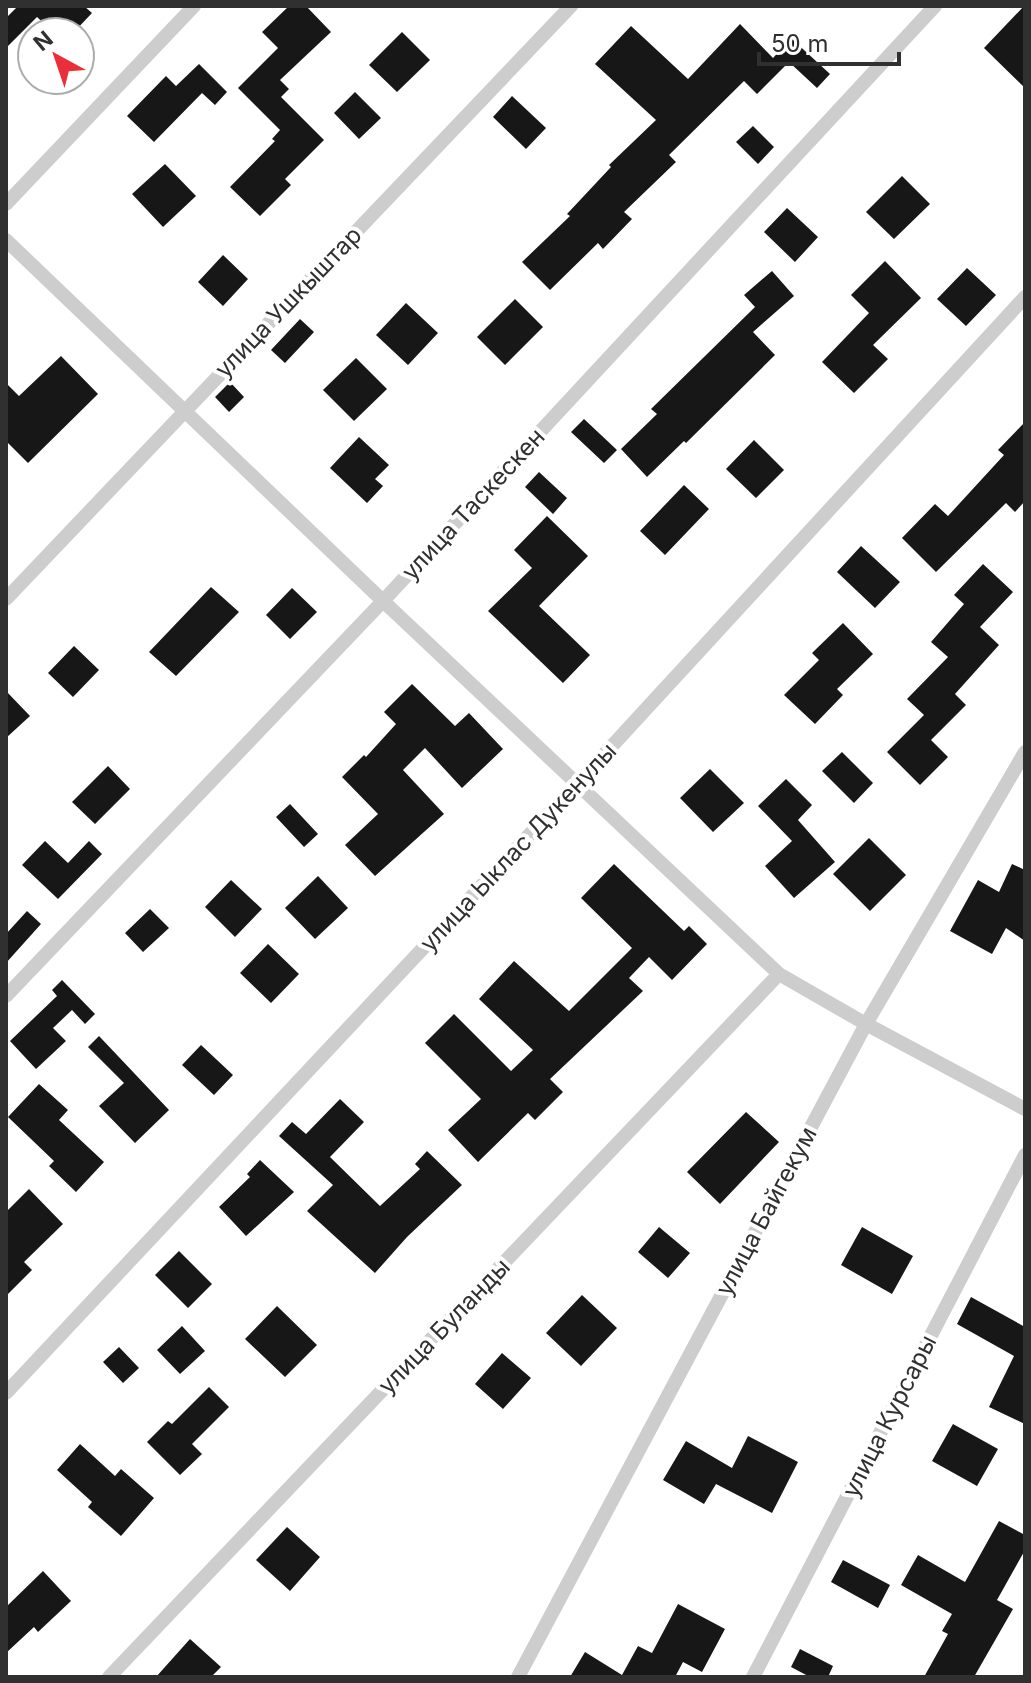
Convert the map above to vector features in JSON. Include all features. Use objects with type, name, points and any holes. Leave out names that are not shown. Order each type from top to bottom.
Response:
[{"type":"street","points":[[6,204],[194,6]]},
{"type":"street","name":"улица Ушкыштар","points":[[6,599],[571,6]]},
{"type":"street","name":"улица Таскескен","points":[[6,996],[383,601],[935,6]]},
{"type":"street","points":[[6,240],[779,974],[1025,1109]]},
{"type":"street","name":"улица Ыклас Дукенулы","points":[[6,1393],[577,784],[1025,297]]},
{"type":"street","name":"улица Байгекум","points":[[518,1677],[866,1024],[1025,752]]},
{"type":"street","name":"улица Буланды","points":[[109,1677],[779,974]]},
{"type":"street","name":"улица Курсары","points":[[753,1677],[1025,1155]]},
{"type":"building","points":[[18,6],[84,6],[92,13],[89,16],[16,16],[16,38],[6,48],[6,18]]},
{"type":"building","points":[[289,6],[306,6],[331,32],[280,80],[289,89],[281,97],[324,140],[285,179],[291,185],[260,216],[230,187],[275,141],[272,139],[280,130],[238,88],[278,48],[262,32]]},
{"type":"building","points":[[1025,6],[1025,88],[984,48]]},
{"type":"building","points":[[740,24],[773,58],[791,38],[830,74],[817,88],[789,62],[757,94],[744,81],[669,155],[676,162],[624,212],[632,219],[603,249],[598,243],[550,290],[522,262],[570,216],[567,214],[611,167],[609,165],[656,120],[595,64],[631,26],[688,79]]},
{"type":"building","points":[[402,32],[430,60],[397,92],[369,65]]},
{"type":"building","points":[[199,64],[227,92],[215,105],[202,93],[154,142],[127,116],[166,76],[176,86]]},
{"type":"building","points":[[355,92],[381,118],[359,139],[334,113]]},
{"type":"building","points":[[512,96],[546,128],[526,149],[493,117]]},
{"type":"building","points":[[753,126],[774,147],[758,164],[736,142]]},
{"type":"building","points":[[165,164],[196,196],[163,227],[132,194]]},
{"type":"building","points":[[902,176],[930,204],[894,239],[866,212]]},
{"type":"building","points":[[787,208],[818,237],[795,262],[764,232]]},
{"type":"building","points":[[223,255],[248,279],[223,306],[198,282]]},
{"type":"building","points":[[885,261],[921,298],[873,345],[888,359],[854,393],[822,362],[869,313],[851,295]]},
{"type":"building","points":[[967,268],[996,295],[966,326],[937,299]]},
{"type":"building","points":[[772,271],[794,296],[753,332],[775,355],[647,477],[621,449],[657,414],[651,409],[755,307],[744,295]]},
{"type":"building","points":[[515,299],[543,327],[505,365],[477,337]]},
{"type":"building","points":[[406,303],[438,333],[408,365],[376,335]]},
{"type":"building","points":[[300,319],[314,332],[285,363],[271,350]]},
{"type":"building","points":[[61,356],[98,394],[28,463],[6,441],[6,383],[19,396]]},
{"type":"building","points":[[356,358],[387,389],[354,421],[323,390]]},
{"type":"building","points":[[230,382],[244,397],[229,412],[215,397]]},
{"type":"building","points":[[584,419],[617,450],[604,463],[571,432]]},
{"type":"building","points":[[1025,422],[1025,501],[1015,512],[1006,503],[936,572],[902,538],[935,504],[948,516],[1004,455],[998,450]]},
{"type":"building","points":[[359,437],[389,465],[375,479],[383,486],[367,503],[330,468]]},
{"type":"building","points":[[754,440],[784,470],[756,498],[726,469]]},
{"type":"building","points":[[539,472],[567,498],[553,514],[525,487]]},
{"type":"building","points":[[684,485],[709,509],[665,555],[640,531]]},
{"type":"building","points":[[547,516],[588,556],[539,606],[590,655],[563,683],[488,611],[532,568],[514,550]]},
{"type":"building","points":[[861,546],[900,582],[875,608],[837,572]]},
{"type":"building","points":[[983,564],[1013,592],[980,627],[999,645],[955,694],[966,705],[931,740],[948,757],[920,785],[887,752],[924,715],[907,699],[948,657],[931,642],[964,604],[954,595]]},
{"type":"building","points":[[211,587],[239,612],[176,676],[149,652]]},
{"type":"building","points":[[292,588],[317,612],[290,639],[266,615]]},
{"type":"building","points":[[843,623],[873,654],[837,689],[843,695],[815,724],[784,695],[819,660],[812,653]]},
{"type":"building","points":[[74,646],[99,670],[73,697],[48,673]]},
{"type":"building","points":[[412,684],[455,726],[469,713],[503,749],[462,788],[425,748],[403,770],[444,814],[375,876],[345,845],[378,814],[342,777],[364,755],[366,757],[396,724],[384,712]]},
{"type":"building","points":[[6,691],[30,716],[6,738]]},
{"type":"building","points":[[842,752],[873,783],[854,803],[822,771]]},
{"type":"building","points":[[108,766],[130,789],[95,824],[72,802]]},
{"type":"building","points":[[710,769],[744,803],[713,832],[680,798]]},
{"type":"building","points":[[786,779],[812,805],[798,820],[835,862],[794,898],[765,866],[792,841],[758,806]]},
{"type":"building","points":[[290,804],[318,834],[304,847],[276,817]]},
{"type":"building","points":[[869,838],[906,875],[870,911],[833,874]]},
{"type":"building","points":[[45,841],[68,863],[89,841],[102,854],[58,899],[22,865]]},
{"type":"building","points":[[614,864],[684,931],[689,926],[707,944],[672,980],[649,957],[629,978],[643,991],[550,1079],[563,1092],[535,1120],[528,1113],[478,1162],[448,1130],[481,1099],[425,1043],[454,1014],[511,1071],[533,1050],[479,999],[514,961],[569,1011],[632,948],[581,898]]},
{"type":"building","points":[[1012,864],[1025,870],[1025,941],[1006,928],[992,954],[950,931],[978,880],[999,892]]},
{"type":"building","points":[[318,876],[348,908],[315,939],[285,908]]},
{"type":"building","points":[[231,880],[262,909],[235,937],[205,907]]},
{"type":"building","points":[[150,909],[169,928],[143,952],[125,933]]},
{"type":"building","points":[[27,911],[41,924],[6,963],[6,934]]},
{"type":"building","points":[[268,944],[299,974],[271,1003],[240,973]]},
{"type":"building","points":[[62,980],[95,1014],[85,1024],[72,1010],[53,1028],[66,1041],[36,1069],[10,1041],[57,996],[52,990]]},
{"type":"building","points":[[99,1036],[169,1110],[135,1143],[99,1106],[124,1083],[88,1047]]},
{"type":"building","points":[[201,1045],[233,1075],[214,1095],[182,1065]]},
{"type":"building","points":[[39,1084],[68,1110],[59,1120],[104,1162],[76,1192],[49,1166],[54,1161],[8,1117]]},
{"type":"building","points":[[340,1099],[364,1122],[330,1157],[380,1206],[420,1169],[415,1164],[427,1151],[462,1185],[407,1237],[375,1273],[307,1211],[333,1185],[279,1136],[292,1122],[306,1134]]},
{"type":"building","points":[[746,1112],[779,1142],[720,1204],[687,1172]]},
{"type":"building","points":[[260,1160],[294,1192],[246,1236],[219,1207],[250,1177],[247,1174]]},
{"type":"building","points":[[29,1189],[63,1224],[24,1262],[32,1270],[6,1296],[6,1212]]},
{"type":"building","points":[[659,1227],[690,1253],[668,1278],[638,1252]]},
{"type":"building","points":[[862,1227],[913,1256],[892,1294],[841,1265]]},
{"type":"building","points":[[179,1251],[212,1284],[188,1308],[155,1275]]},
{"type":"building","points":[[582,1295],[617,1328],[581,1366],[546,1333]]},
{"type":"building","points":[[971,1297],[1025,1327],[1025,1424],[989,1407],[1014,1356],[957,1324]]},
{"type":"building","points":[[277,1306],[317,1345],[285,1377],[245,1339]]},
{"type":"building","points":[[182,1326],[205,1351],[180,1374],[157,1350]]},
{"type":"building","points":[[119,1347],[139,1368],[123,1383],[103,1362]]},
{"type":"building","points":[[502,1353],[531,1378],[503,1409],[475,1384]]},
{"type":"building","points":[[209,1387],[229,1407],[192,1444],[202,1454],[180,1475],[147,1442],[168,1421],[172,1424]]},
{"type":"building","points":[[953,1424],[998,1449],[977,1486],[932,1461]]},
{"type":"building","points":[[748,1436],[798,1462],[772,1513],[716,1484],[704,1504],[663,1480],[686,1441],[732,1468]]},
{"type":"building","points":[[80,1444],[115,1476],[121,1469],[154,1498],[121,1536],[88,1507],[92,1502],[57,1470]]},
{"type":"building","points":[[999,1521],[1025,1535],[1025,1550],[997,1600],[1013,1609],[974,1677],[924,1677],[948,1634],[942,1631],[952,1614],[901,1585],[918,1555],[965,1582]]},
{"type":"building","points":[[287,1527],[320,1557],[290,1591],[256,1560]]},
{"type":"building","points":[[843,1560],[890,1585],[878,1608],[831,1582]]},
{"type":"building","points":[[43,1571],[71,1601],[38,1632],[34,1627],[6,1653],[6,1607]]},
{"type":"building","points":[[678,1604],[725,1629],[702,1672],[683,1662],[675,1677],[570,1677],[585,1652],[622,1675],[638,1646],[652,1653]]},
{"type":"building","points":[[190,1639],[221,1667],[211,1677],[156,1677]]},
{"type":"building","points":[[800,1649],[833,1666],[828,1677],[810,1677],[791,1667]]}]
